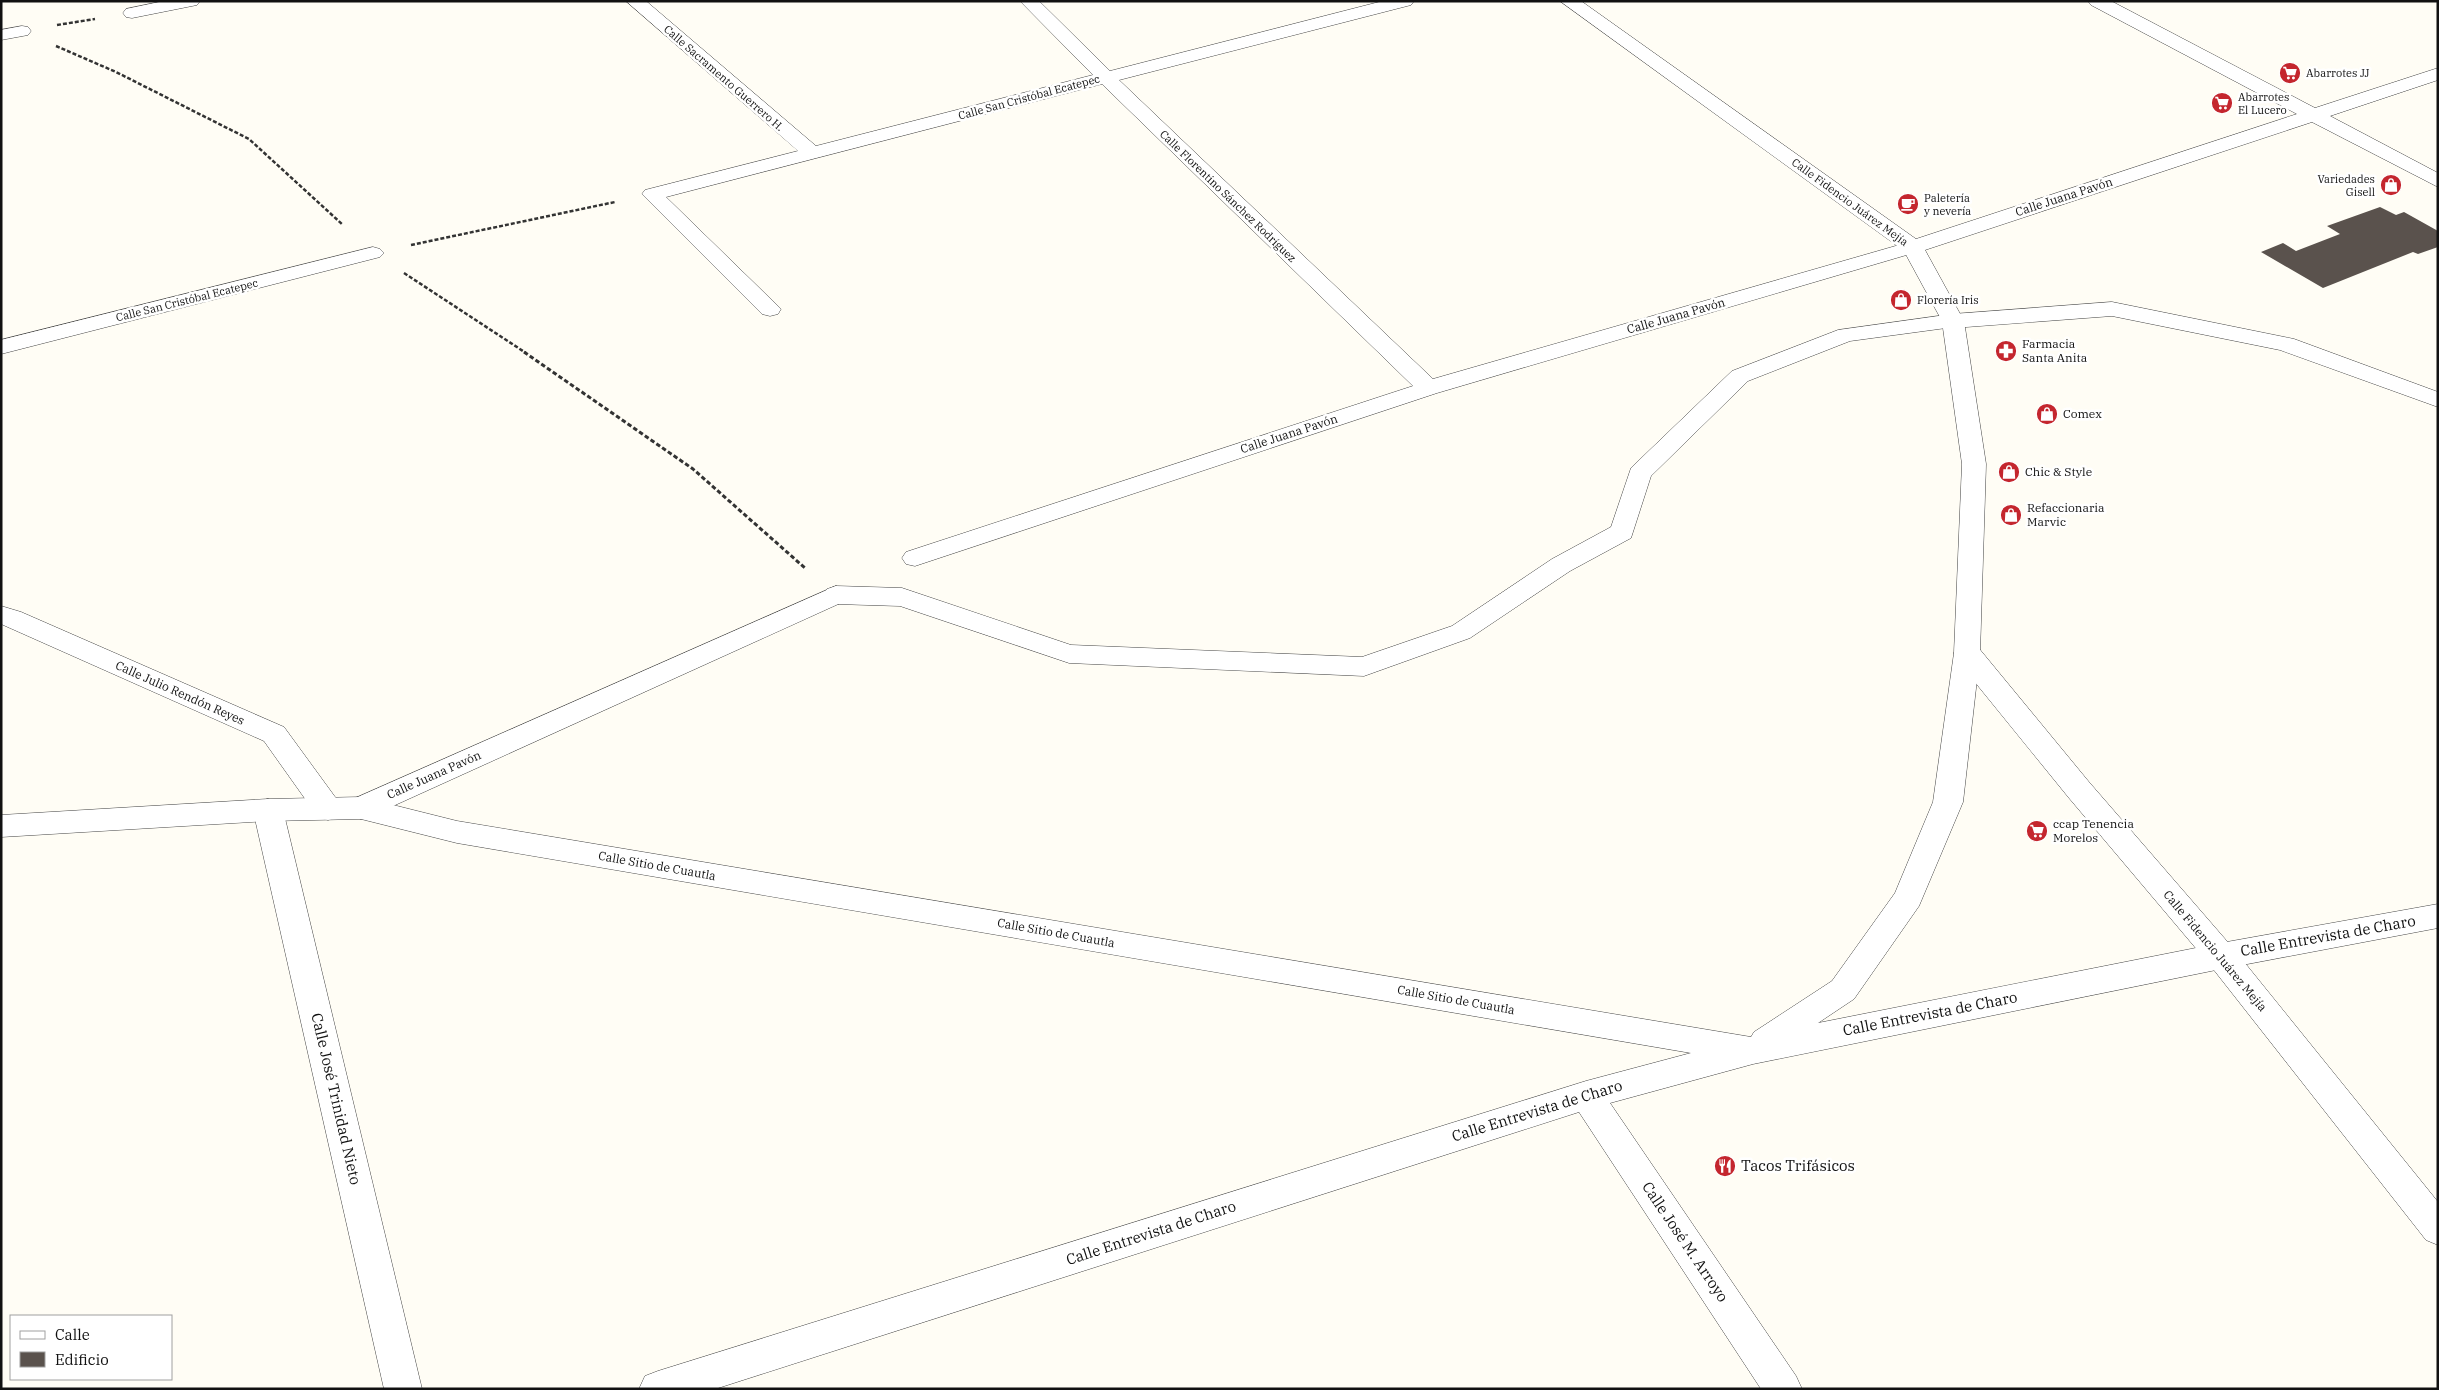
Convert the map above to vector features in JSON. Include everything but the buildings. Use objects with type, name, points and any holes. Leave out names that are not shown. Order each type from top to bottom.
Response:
[{"type":"street","points":[[132,13],[191,1]]},
{"type":"street","name":"Calle Sacramento Guerrero H.","points":[[635,1],[814,154]]},
{"type":"street","name":"Calle Florentino Sánchez Rodríguez","points":[[1029,1],[1105,77],[1429,388]]},
{"type":"street","name":"Calle San Cristóbal Ecatepec","points":[[652,194],[1405,1]]},
{"type":"street","name":"Calle Fidencio Juárez Mejía","points":[[1570,1],[1913,247],[1953,321],[1974,464],[1967,653],[1948,802],[1908,898],[1843,990],[1753,1050]]},
{"type":"street","points":[[2096,1],[2438,181]]},
{"type":"street","points":[[1,35],[22,31]]},
{"type":"street","name":"Calle Juana Pavón","points":[[915,558],[1429,388],[1913,247],[2438,74]]},
{"type":"street","points":[[652,194],[770,309]]},
{"type":"street","name":"Calle San Cristóbal Ecatepec","points":[[1,347],[373,253]]},
{"type":"street","points":[[836,595],[902,597],[1069,654],[1364,667],[1461,632],[1561,565],[1622,532],[1640,474],[1740,376],[1846,334],[1953,321],[2112,309],[2286,344],[2438,400]]},
{"type":"street","name":"Calle Juana Pavón","points":[[1,826],[268,810],[361,808],[836,595]]},
{"type":"street","name":"Calle Julio Rendón Reyes","points":[[1,616],[12,618],[274,734],[328,809]]},
{"type":"street","name":"Calle Fidencio Juárez Mejía","points":[[1967,653],[2079,790],[2221,956],[2438,1229]]},
{"type":"street","name":"Calle Sitio de Cuautla","points":[[361,808],[457,832],[1753,1050]]},
{"type":"street","name":"Calle José Trinidad Nieto","points":[[268,810],[403,1389]]},
{"type":"street","name":"Calle Entrevista de Charo","points":[[658,1389],[1586,1095],[1753,1050],[2221,956],[2438,916]]},
{"type":"street","name":"Calle José M. Arroyo","points":[[1586,1095],[1783,1389]]},
{"type":"path","points":[[22,31],[132,13]]},
{"type":"path","points":[[22,31],[116,72],[249,139],[373,253],[508,341],[693,469],[836,595]]},
{"type":"path","points":[[373,253],[652,194]]},
{"type":"place","name":"Abarrotes JJ","points":[[2290,73]]},
{"type":"place","name":"Abarrotes El Lucero","points":[[2222,103]]},
{"type":"place","name":"Variedades Gisell","points":[[2391,185]]},
{"type":"place","name":"Paletería y nevería","points":[[1908,204]]},
{"type":"place","name":"Florería Iris","points":[[1901,300]]},
{"type":"place","name":"Farmacia Santa Anita","points":[[2006,351]]},
{"type":"place","name":"Comex","points":[[2047,414]]},
{"type":"place","name":"Chic & Style","points":[[2009,472]]},
{"type":"place","name":"Refaccionaria Marvic","points":[[2011,515]]},
{"type":"place","name":"ccap Tenencia Morelos","points":[[2037,831]]},
{"type":"place","name":"Tacos Trifásicos","points":[[1725,1166]]}]
